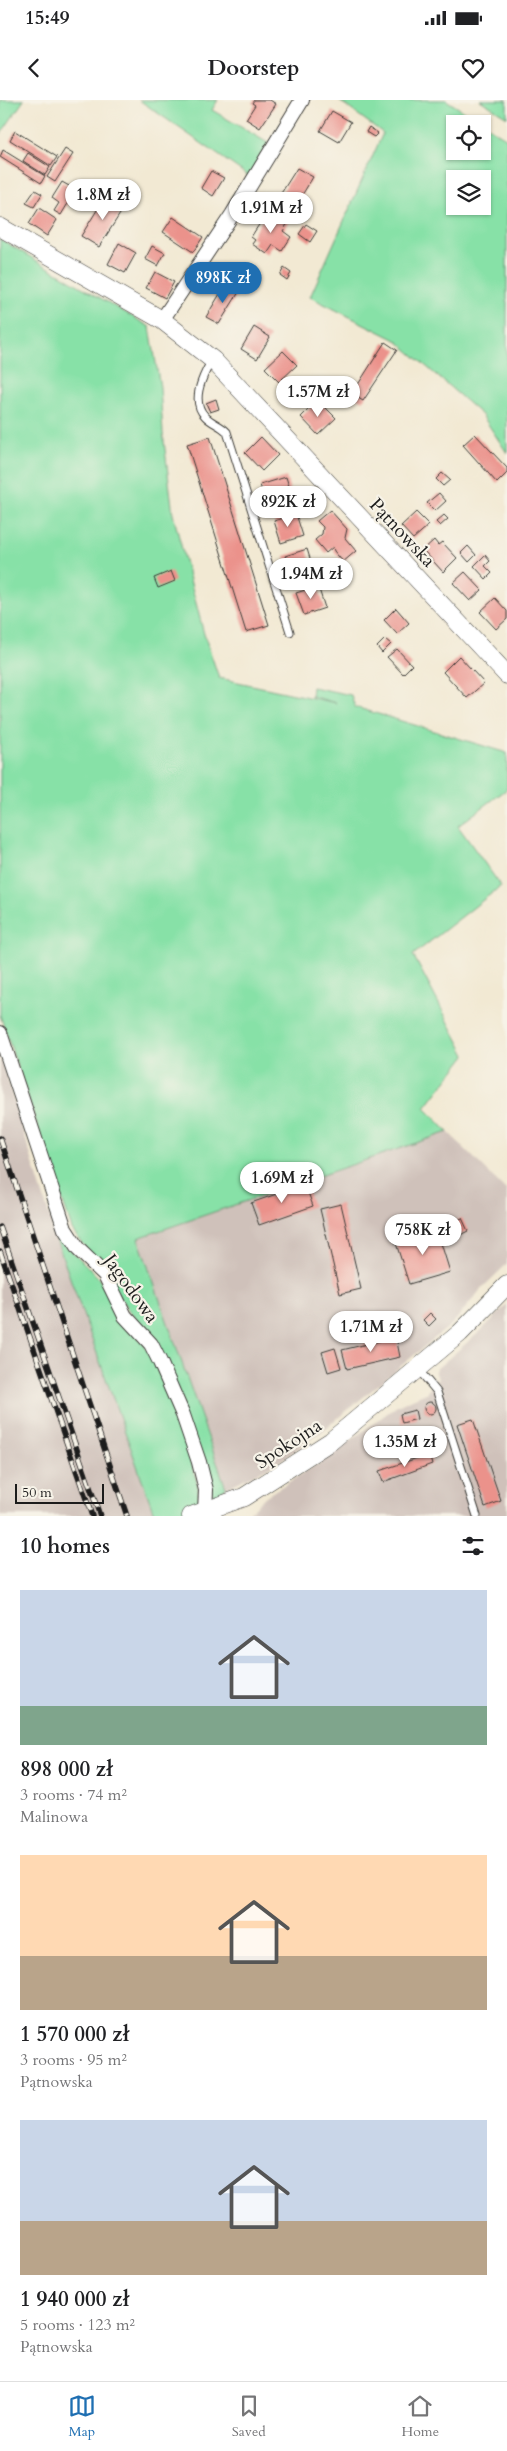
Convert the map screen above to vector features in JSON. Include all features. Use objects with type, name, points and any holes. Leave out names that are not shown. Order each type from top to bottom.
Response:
[{"type":"street","points":[[162,320],[192,272],[232,215],[302,100]]},
{"type":"street","name":"Pątnowska","points":[[0,227],[162,320],[213,360],[507,675]]},
{"type":"street","name":"Jagodowa","points":[[0,1033],[65,1229],[78,1249],[105,1275],[125,1316],[151,1344],[160,1362],[199,1462],[206,1490],[206,1513]]},
{"type":"street","name":"Spokojna","points":[[206,1513],[244,1497],[331,1441],[460,1333],[507,1285]]},
{"type":"lane","points":[[213,360],[202,377],[198,396],[199,403],[204,415],[222,426],[227,432],[290,632]]},
{"type":"lane","points":[[418,1369],[437,1392],[477,1516]]},
{"type":"shaded area","points":[[0,1056],[49,1215],[169,1516],[0,1516]]},
{"type":"shaded area","points":[[448,1132],[507,1191],[507,1264],[483,1287],[453,1323],[321,1432],[277,1463],[226,1488],[138,1238]]},
{"type":"shaded area","points":[[507,1305],[507,1516],[245,1516],[266,1496],[320,1463],[397,1406],[426,1393],[438,1379],[435,1370],[482,1330]]},
{"type":"green space","points":[[0,100],[24,100],[0,135]]},
{"type":"green space","points":[[139,100],[218,100],[212,110],[268,143],[250,177]]},
{"type":"green space","points":[[338,100],[446,100],[469,115],[446,115],[446,160],[491,160],[491,129],[507,139],[507,453],[482,415],[396,340],[310,297],[383,133]]},
{"type":"green space","points":[[480,100],[507,100],[507,117]]},
{"type":"green space","points":[[0,239],[150,327],[160,387],[163,433],[173,514],[204,634],[219,678],[336,703],[311,696],[312,687],[351,695],[355,707],[507,753],[507,789],[458,826],[501,886],[413,955],[466,1055],[425,1108],[448,1132],[138,1238],[226,1488],[213,1498],[209,1479],[150,1338],[72,1229],[0,1015]]},
{"type":"green space","points":[[54,1233],[98,1277],[118,1312],[145,1346],[156,1366],[180,1420],[198,1486],[199,1505],[169,1516],[155,1516]]},
{"type":"building","points":[[254,100],[270,100],[276,104],[260,128],[246,119],[255,105],[252,103]]},
{"type":"building","points":[[332,111],[351,122],[339,142],[320,131]]},
{"type":"building","points":[[369,127],[378,133],[374,137],[366,132]]},
{"type":"building","points":[[15,131],[57,157],[51,166],[10,140]]},
{"type":"building","points":[[65,149],[73,154],[55,182],[47,177]]},
{"type":"building","points":[[3,150],[45,176],[41,183],[0,157]]},
{"type":"building","points":[[28,153],[50,167],[45,175],[23,161]]},
{"type":"building","points":[[297,168],[313,177],[296,205],[280,195]]},
{"type":"building","points":[[211,171],[224,178],[213,196],[201,188]]},
{"type":"building","points":[[62,182],[76,190],[61,215],[54,211],[59,203],[52,198]]},
{"type":"building","points":[[35,190],[42,194],[34,207],[26,203]]},
{"type":"building","points":[[107,194],[125,206],[99,247],[81,236]]},
{"type":"building","points":[[39,208],[57,220],[47,236],[29,224]]},
{"type":"building","points":[[274,211],[289,221],[283,231],[291,237],[282,251],[273,245],[267,254],[252,244],[255,240],[251,237],[262,220],[266,223]]},
{"type":"building","points":[[173,217],[203,237],[193,252],[163,232]]},
{"type":"building","points":[[306,224],[317,231],[310,242],[299,234]]},
{"type":"building","points":[[119,243],[136,253],[125,273],[108,264]]},
{"type":"building","points":[[152,246],[165,253],[158,266],[145,259]]},
{"type":"building","points":[[284,268],[291,273],[287,280],[280,275]]},
{"type":"building","points":[[155,272],[174,282],[165,298],[146,288]]},
{"type":"building","points":[[226,284],[239,292],[219,324],[206,317]]},
{"type":"building","points":[[254,327],[270,337],[257,359],[241,349]]},
{"type":"building","points":[[385,342],[397,350],[363,401],[352,394]]},
{"type":"building","points":[[283,351],[297,365],[279,382],[265,368]]},
{"type":"building","points":[[216,399],[219,409],[210,412],[206,403]]},
{"type":"building","points":[[318,400],[336,418],[318,435],[301,417]]},
{"type":"building","points":[[475,434],[507,468],[507,473],[497,483],[463,445]]},
{"type":"building","points":[[210,437],[269,625],[246,632],[187,444]]},
{"type":"building","points":[[261,437],[278,455],[262,471],[245,453]]},
{"type":"building","points":[[442,473],[450,480],[443,486],[436,479]]},
{"type":"building","points":[[286,477],[293,499],[268,508],[260,485]]},
{"type":"building","points":[[439,493],[446,501],[435,511],[427,503]]},
{"type":"building","points":[[330,510],[347,529],[345,538],[356,551],[343,562],[333,547],[326,553],[315,540],[322,534],[323,527],[317,521]]},
{"type":"building","points":[[416,512],[429,525],[413,539],[401,526]]},
{"type":"building","points":[[296,514],[303,536],[281,543],[274,521]]},
{"type":"building","points":[[444,515],[448,519],[440,526],[436,522]]},
{"type":"building","points":[[434,540],[438,545],[442,542],[457,558],[443,572],[423,550]]},
{"type":"building","points":[[468,546],[476,555],[469,562],[461,553]]},
{"type":"building","points":[[307,549],[314,571],[293,579],[285,556]]},
{"type":"building","points":[[485,555],[490,561],[485,566],[492,573],[486,579],[474,566]]},
{"type":"building","points":[[171,571],[175,581],[158,588],[154,578]]},
{"type":"building","points":[[465,572],[482,590],[470,601],[453,583]]},
{"type":"building","points":[[318,586],[325,608],[304,615],[296,593]]},
{"type":"building","points":[[495,598],[507,611],[507,619],[496,629],[480,612]]},
{"type":"building","points":[[396,608],[409,623],[397,634],[384,620]]},
{"type":"building","points":[[385,639],[391,644],[382,653],[377,647]]},
{"type":"building","points":[[397,649],[412,665],[403,674],[387,657]]},
{"type":"building","points":[[459,656],[484,683],[467,698],[443,672]]},
{"type":"building","points":[[305,1184],[313,1206],[259,1225],[251,1203]]},
{"type":"building","points":[[341,1204],[361,1289],[340,1294],[320,1209]]},
{"type":"building","points":[[462,1218],[468,1231],[458,1236],[452,1223]]},
{"type":"building","points":[[436,1227],[450,1272],[409,1284],[395,1240]]},
{"type":"building","points":[[430,1313],[436,1319],[429,1326],[423,1320]]},
{"type":"building","points":[[396,1337],[400,1357],[347,1369],[342,1350]]},
{"type":"building","points":[[335,1348],[341,1368],[328,1372],[322,1352]]},
{"type":"building","points":[[428,1402],[432,1402],[436,1408],[432,1414],[428,1414],[424,1410],[424,1406]]},
{"type":"building","points":[[415,1410],[417,1419],[402,1423],[400,1414]]},
{"type":"building","points":[[473,1419],[501,1501],[485,1507],[457,1424]]},
{"type":"building","points":[[429,1454],[432,1464],[383,1482],[379,1471]]},
{"type":"railway","points":[[0,1138],[127,1516]]},
{"type":"railway","points":[[0,1227],[100,1516]]},
{"type":"railway","points":[[0,1251],[92,1516]]}]
